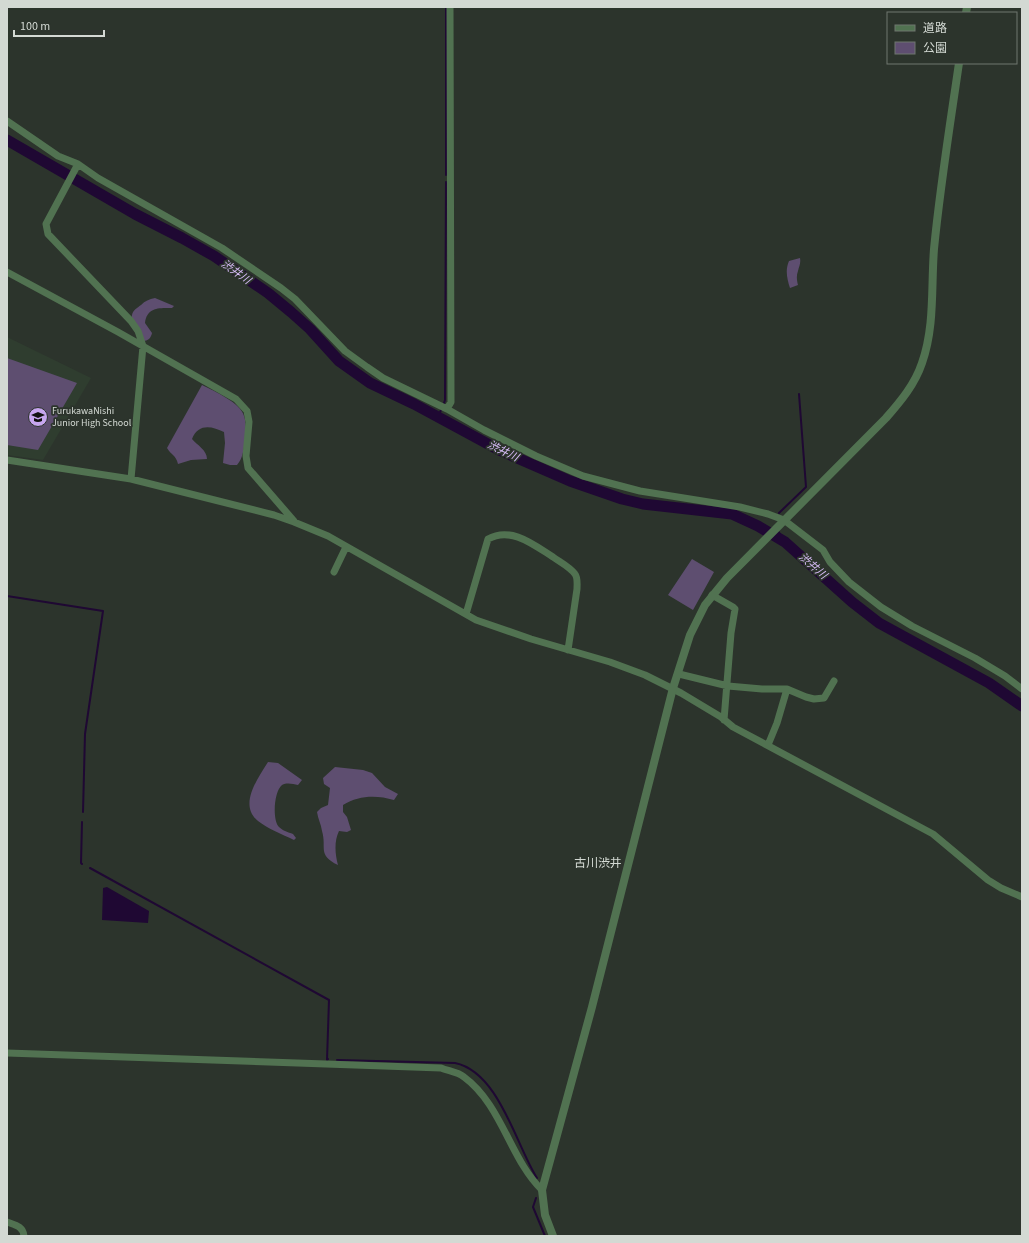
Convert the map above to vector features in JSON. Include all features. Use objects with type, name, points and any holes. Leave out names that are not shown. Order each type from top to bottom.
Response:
[{"type":"street","points":[[447,409],[450,402],[450,7]]},
{"type":"street","points":[[553,1236],[545,1215],[542,1190],[592,1007],[674,688],[690,634],[702,610],[712,595],[783,521],[886,418],[904,397],[921,366],[930,332],[934,249],[959,64]]},
{"type":"street","points":[[7,121],[58,156],[211,242],[281,288],[295,299],[346,351],[383,378],[447,409],[497,437],[583,476],[640,491],[740,507],[768,514],[783,521],[823,550],[830,562],[849,582],[881,607],[912,626],[975,658],[1005,676],[1022,689]]},
{"type":"street","points":[[77,166],[46,224],[48,234],[131,321],[138,331],[143,346],[131,479]]},
{"type":"street","points":[[7,272],[143,346],[236,399],[247,411],[249,422],[246,456],[248,468],[294,522]]},
{"type":"street","points":[[7,460],[131,479],[274,515],[328,536],[476,620],[610,662],[674,688],[733,727],[933,834],[988,880],[1001,888],[1022,897]]},
{"type":"street","points":[[466,614],[488,539],[502,534],[525,539],[569,568],[576,575],[577,589],[568,650]]},
{"type":"street","points":[[334,572],[346,547]]},
{"type":"street","points":[[712,595],[735,609],[724,720]]},
{"type":"street","points":[[679,674],[727,685],[762,689],[787,689],[814,699],[824,698],[834,680]]},
{"type":"street","points":[[768,745],[777,723],[787,689]]},
{"type":"street","points":[[7,1053],[441,1068],[463,1076],[477,1089],[494,1112],[527,1171],[542,1190]]},
{"type":"street","points":[[7,1222],[20,1227],[24,1236]]},
{"type":"shaded area","name":"FurukawaNishi Junior High School","points":[[7,337],[91,378],[43,460],[7,455]]},
{"type":"shaded area","points":[[107,887],[149,911],[148,923],[102,920],[103,888]]},
{"type":"green space","points":[[800,258],[797,273],[798,285],[790,288],[787,274],[789,261]]},
{"type":"green space","points":[[155,298],[174,306],[172,308],[154,310],[148,314],[145,323],[152,333],[149,339],[143,341],[134,324],[132,315],[134,310],[144,302]]},
{"type":"green space","name":"FurukawaNishi Junior High School","points":[[7,358],[77,383],[38,450],[7,445]]},
{"type":"green space","points":[[202,385],[233,402],[242,411],[246,426],[245,442],[242,457],[237,465],[223,463],[225,443],[224,432],[215,428],[202,428],[198,430],[192,439],[204,450],[207,459],[191,460],[178,464],[167,448]]},
{"type":"green space","points":[[692,559],[714,572],[693,610],[668,595]]},
{"type":"green space","points":[[268,762],[278,763],[302,780],[298,785],[288,783],[282,785],[277,793],[275,806],[275,818],[279,827],[282,830],[293,834],[296,838],[294,840],[262,824],[252,815],[250,800],[252,792],[255,783]]},
{"type":"green space","points":[[335,767],[363,770],[372,773],[385,787],[398,794],[394,800],[381,797],[368,797],[355,799],[343,805],[343,812],[347,817],[351,830],[347,832],[339,831],[337,835],[336,856],[338,865],[327,858],[325,854],[321,826],[317,812],[321,808],[328,805],[330,788],[324,784],[323,778]]},
{"type":"waterway","points":[[446,7],[446,175]]},
{"type":"waterway","name":"渋井川","points":[[7,140],[135,214],[214,256],[268,293],[310,329],[339,361],[370,383],[414,404],[499,450],[570,481],[622,499],[643,504],[732,514],[758,526],[785,542],[852,602],[879,623],[989,683],[1022,706]]},
{"type":"waterway","points":[[444,403],[446,182]]},
{"type":"waterway","points":[[779,513],[806,487],[799,394]]},
{"type":"waterway","name":"渋井川","points":[[438,417],[441,410]]},
{"type":"waterway","name":"渋井川","points":[[778,531],[785,542]]},
{"type":"waterway","points":[[7,596],[103,611],[85,734],[83,812]]},
{"type":"waterway","points":[[82,822],[82,864]]},
{"type":"waterway","points":[[90,868],[329,1000],[327,1060],[328,1059]]},
{"type":"waterway","points":[[337,1060],[455,1063],[470,1069],[483,1080],[495,1095],[505,1112],[537,1178]]},
{"type":"waterway","points":[[536,1198],[533,1207],[545,1236]]},
{"type":"place","name":"FurukawaNishi Junior High School","points":[[38,417]]},
{"type":"district","name":"古川渋井","points":[[598,863]]}]
